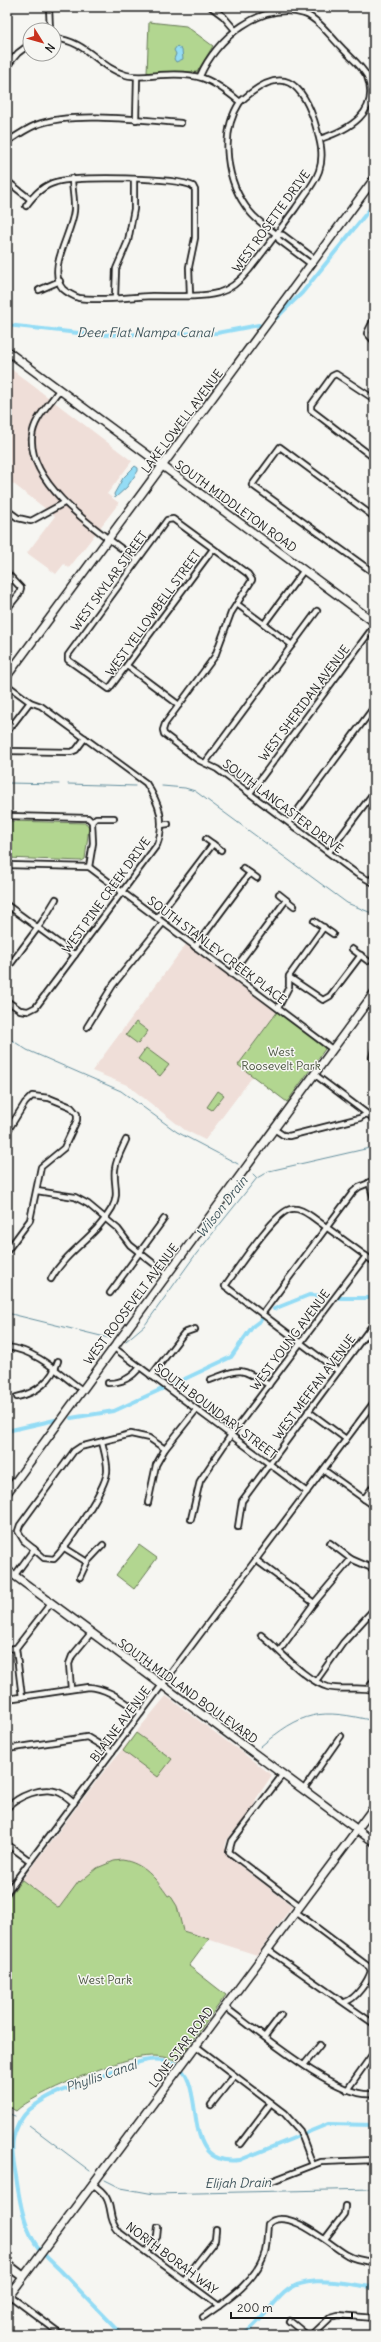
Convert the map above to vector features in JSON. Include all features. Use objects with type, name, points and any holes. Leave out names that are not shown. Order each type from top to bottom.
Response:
[{"type":"street","points":[[49,7],[50,22]]},
{"type":"street","points":[[211,7],[223,16],[235,30]]},
{"type":"street","points":[[305,14],[308,7]]},
{"type":"street","points":[[200,76],[207,61],[217,47],[235,30],[253,18],[273,8],[305,14],[318,23],[361,68],[370,86],[370,96],[361,118],[353,126],[340,133],[320,139]]},
{"type":"street","points":[[62,40],[80,45],[114,69],[137,77],[183,74],[200,76],[212,81],[240,102],[229,125],[227,138],[231,173],[241,199],[249,211],[276,234],[279,240],[313,261]]},
{"type":"street","points":[[7,66],[22,50]]},
{"type":"street","points":[[136,120],[137,77]]},
{"type":"street","name":"WEST ROSETTE DRIVE","points":[[190,295],[218,293],[229,289],[244,276],[314,182],[321,160],[320,139],[305,96],[287,82],[272,81],[262,84],[240,102]]},
{"type":"street","points":[[7,142],[36,125],[55,119],[136,120],[181,123]]},
{"type":"street","points":[[26,206],[30,199],[38,192],[54,182],[72,178],[134,179],[192,186],[195,190],[195,238],[189,268],[190,295],[77,298],[63,289],[57,274],[60,253],[70,230],[74,210],[72,178]]},
{"type":"street","points":[[115,298],[116,269],[128,241],[134,209],[134,179]]},
{"type":"street","name":"LAKE LOWELL AVENUE","points":[[7,676],[374,179]]},
{"type":"street","points":[[7,181],[30,199]]},
{"type":"street","points":[[39,290],[60,281]]},
{"type":"street","points":[[374,319],[367,333],[374,341]]},
{"type":"street","name":"SOUTH MIDDLETON ROAD","points":[[7,351],[374,621]]},
{"type":"street","points":[[374,399],[336,374],[332,376],[311,405],[311,410],[374,458]]},
{"type":"street","points":[[59,390],[35,425],[32,442],[32,449],[44,476],[64,503],[108,539],[137,560]]},
{"type":"street","points":[[374,517],[280,447],[252,485],[374,574]]},
{"type":"street","points":[[7,510],[18,518],[28,521],[64,503]]},
{"type":"street","name":"WEST SKYLAR STREET","points":[[109,689],[67,657],[137,560],[170,519],[213,549]]},
{"type":"street","points":[[126,666],[179,705],[215,656],[226,625],[252,580],[248,574],[213,549]]},
{"type":"street","name":"WEST YELLOWBELL STREET","points":[[109,689],[213,549]]},
{"type":"street","points":[[264,624],[304,570]]},
{"type":"street","points":[[7,574],[21,588],[19,594],[7,609]]},
{"type":"street","points":[[237,604],[292,645]]},
{"type":"street","points":[[205,762],[317,611]]},
{"type":"street","name":"WEST SHERIDAN AVENUE","points":[[250,793],[374,621]]},
{"type":"street","name":"WEST PINE CREEK DRIVE","points":[[7,685],[30,702],[41,706],[146,784],[157,800],[162,816],[157,845],[36,1007],[28,1011],[20,1010],[7,1001]]},
{"type":"street","points":[[7,732],[30,702]]},
{"type":"street","name":"SOUTH LANCASTER DRIVE","points":[[179,705],[162,730],[164,734],[205,762],[217,768],[329,852],[372,882]]},
{"type":"street","points":[[289,822],[374,707]]},
{"type":"street","points":[[7,750],[71,752],[76,750],[85,738]]},
{"type":"street","points":[[329,852],[374,792]]},
{"type":"street","points":[[7,816],[88,818],[92,822],[93,843],[89,867],[7,864]]},
{"type":"street","points":[[92,822],[96,818],[114,818]]},
{"type":"street","points":[[161,825],[168,824]]},
{"type":"street","points":[[206,839],[221,850]]},
{"type":"street","points":[[157,918],[213,844]]},
{"type":"street","name":"SOUTH STANLEY CREEK PLACE","points":[[89,867],[332,1049]]},
{"type":"street","points":[[243,868],[257,878]]},
{"type":"street","points":[[194,947],[250,873]]},
{"type":"street","points":[[372,882],[374,876]]},
{"type":"street","points":[[279,894],[294,906]]},
{"type":"street","points":[[7,969],[38,927],[56,899]]},
{"type":"street","points":[[231,974],[286,900]]},
{"type":"street","points":[[7,904],[75,955]]},
{"type":"street","points":[[314,921],[333,934]]},
{"type":"street","points":[[87,1027],[112,985],[163,923]]},
{"type":"street","points":[[278,1008],[288,987],[290,972],[324,927]]},
{"type":"street","points":[[352,949],[368,961]]},
{"type":"street","points":[[289,977],[323,1000],[330,996],[361,955]]},
{"type":"street","name":"WEST ROOSEVELT AVENUE","points":[[7,1493],[374,993]]},
{"type":"street","points":[[367,1002],[374,1007]]},
{"type":"street","points":[[373,1059],[374,1050]]},
{"type":"street","points":[[314,1074],[374,1119]]},
{"type":"street","points":[[7,1132],[24,1103],[32,1096],[49,1098],[75,1110],[77,1120],[70,1138],[64,1148],[41,1167],[30,1220],[7,1251]]},
{"type":"street","points":[[274,1129],[283,1136],[289,1136],[360,1118],[366,1114]]},
{"type":"street","points":[[51,1279],[66,1256],[89,1238],[105,1217],[117,1195],[115,1169],[126,1140]]},
{"type":"street","points":[[262,1314],[353,1192],[372,1182],[374,1199]]},
{"type":"street","points":[[37,1190],[75,1197],[105,1217],[140,1253],[167,1274]]},
{"type":"street","points":[[338,1371],[225,1286],[277,1217],[289,1209],[302,1210],[374,1262]]},
{"type":"street","points":[[110,1293],[164,1220]]},
{"type":"street","name":"WEST YOUNG AVENUE","points":[[191,1519],[200,1481],[231,1436],[366,1256]]},
{"type":"street","name":"WEST MEFFAN AVENUE","points":[[238,1527],[242,1501],[374,1323]]},
{"type":"street","points":[[151,1376],[184,1333],[195,1329]]},
{"type":"street","points":[[7,1347],[30,1353],[55,1369],[82,1390]]},
{"type":"street","name":"SOUTH BOUNDARY STREET","points":[[113,1347],[307,1492]]},
{"type":"street","points":[[18,1397],[28,1394],[40,1387],[55,1369],[58,1361]]},
{"type":"street","points":[[108,1383],[115,1383],[134,1376],[140,1367]]},
{"type":"street","points":[[210,1380],[239,1369],[246,1371],[269,1385]]},
{"type":"street","name":"BLAINE AVENUE","points":[[7,1892],[374,1402]]},
{"type":"street","points":[[148,1503],[152,1474],[165,1449],[196,1410]]},
{"type":"street","points":[[308,1411],[346,1439]]},
{"type":"street","points":[[102,1442],[107,1471],[105,1480],[92,1506],[63,1547],[54,1558],[49,1559],[34,1549],[20,1536],[18,1531],[20,1525],[74,1451],[80,1447],[131,1434],[149,1438],[165,1449]]},
{"type":"street","points":[[324,1470],[374,1506]]},
{"type":"street","points":[[364,1499],[374,1485]]},
{"type":"street","points":[[330,1543],[351,1559],[374,1569]]},
{"type":"street","points":[[80,1577],[87,1562],[103,1545]]},
{"type":"street","points":[[63,1547],[87,1562]]},
{"type":"street","points":[[15,1575],[34,1549]]},
{"type":"street","points":[[280,1650],[314,1603],[335,1580],[351,1559]]},
{"type":"street","points":[[256,1560],[314,1603]]},
{"type":"street","name":"SOUTH MIDLAND BOULEVARD","points":[[7,1570],[374,1842]]},
{"type":"street","points":[[7,1649],[16,1648],[51,1604]]},
{"type":"street","points":[[316,1681],[343,1643],[374,1609]]},
{"type":"street","points":[[70,1689],[69,1664],[72,1656],[91,1633]]},
{"type":"street","points":[[260,1635],[280,1650],[284,1658],[316,1681],[330,1687],[374,1690]]},
{"type":"street","points":[[16,1648],[22,1697]]},
{"type":"street","points":[[368,1689],[374,1680]]},
{"type":"street","points":[[7,1699],[70,1689],[99,1687],[119,1697],[141,1714]]},
{"type":"street","points":[[304,1789],[341,1736]]},
{"type":"street","points":[[7,1749],[87,1737],[112,1752]]},
{"type":"street","points":[[283,1774],[232,1841],[229,1851],[230,1854],[369,1967],[371,1971],[369,1977],[354,1996],[345,2002]]},
{"type":"street","points":[[7,1808],[23,1797],[41,1791],[59,1792],[74,1803]]},
{"type":"street","name":"LONE STAR ROAD","points":[[8,2297],[374,1808]]},
{"type":"street","points":[[7,1844],[30,1861]]},
{"type":"street","points":[[268,1949],[337,1999],[345,2002],[374,2024]]},
{"type":"street","points":[[225,2007],[325,2080],[346,2090],[374,2094]]},
{"type":"street","points":[[265,2036],[281,2016]]},
{"type":"street","points":[[304,2064],[320,2045]]},
{"type":"street","points":[[196,2046],[284,2113],[300,2130],[313,2165]]},
{"type":"street","points":[[346,2090],[374,2052]]},
{"type":"street","points":[[211,2105],[234,2076]]},
{"type":"street","points":[[240,2144],[271,2103]]},
{"type":"street","points":[[272,2181],[313,2165],[374,2160]]},
{"type":"street","name":"NORTH BORAH WAY","points":[[92,2184],[104,2192],[110,2203],[111,2218],[115,2227],[219,2306]]},
{"type":"street","points":[[325,2239],[344,2214],[345,2206]]},
{"type":"street","points":[[203,2317],[243,2286],[257,2269],[265,2252],[268,2224],[271,2222],[280,2220],[300,2224],[325,2239],[347,2255],[374,2262]]},
{"type":"street","points":[[146,2252],[158,2237],[158,2227]]},
{"type":"street","points":[[184,2280],[215,2240],[216,2230]]},
{"type":"street","points":[[7,2262],[23,2277]]},
{"type":"street","points":[[7,2268],[23,2277]]},
{"type":"street","points":[[8,2297],[62,2335]]},
{"type":"street","points":[[312,2335],[331,2317],[350,2316],[374,2318]]},
{"type":"street","points":[[290,2321],[307,2335]]},
{"type":"shaded area","points":[[7,366],[132,461],[107,494],[119,503],[69,568],[64,564],[56,574],[27,553],[55,516],[7,479]]},
{"type":"shaded area","points":[[187,943],[278,1011],[238,1065],[253,1076],[205,1140],[185,1130],[127,1085],[92,1071]]},
{"type":"shaded area","points":[[166,1696],[272,1775],[256,1799],[254,1806],[227,1840],[225,1847],[229,1857],[292,1906],[257,1955],[182,1931],[177,1906],[170,1895],[168,1896],[153,1876],[138,1865],[114,1861],[97,1868],[80,1883],[59,1908],[22,1880],[101,1775]]},
{"type":"green space","points":[[149,22],[186,26],[213,46],[197,72],[147,73]]},
{"type":"green space","points":[[7,822],[86,823],[89,827],[85,859],[82,861],[7,858]]},
{"type":"green space","name":"West Roosevelt Park","points":[[278,1011],[324,1045],[325,1049],[287,1102],[238,1065]]},
{"type":"green space","points":[[136,1022],[148,1031],[138,1044],[126,1035]]},
{"type":"green space","points":[[146,1048],[169,1065],[160,1076],[138,1059]]},
{"type":"green space","points":[[218,1091],[224,1095],[212,1110],[207,1107]]},
{"type":"green space","points":[[139,1545],[157,1558],[134,1589],[116,1575]]},
{"type":"green space","points":[[136,1733],[172,1759],[158,1777],[123,1751]]},
{"type":"green space","name":"West Park","points":[[122,1860],[137,1864],[143,1868],[154,1878],[168,1896],[170,1895],[177,1906],[183,1931],[209,1939],[189,1966],[226,1995],[177,2061],[159,2056],[129,2059],[56,2087],[25,2104],[16,2111],[7,2106],[7,1899],[22,1880],[59,1908],[79,1881],[80,1882],[97,1868],[114,1861]]},
{"type":"water","points":[[177,46],[182,50],[183,59],[176,62],[174,59],[176,54],[174,50]]},
{"type":"water","points":[[135,466],[138,468],[138,471],[127,487],[115,498],[114,494],[123,478]]},
{"type":"waterway","name":"Deer Flat Nampa Canal","points":[[276,318],[302,293],[374,204]]},
{"type":"waterway","name":"Deer Flat Nampa Canal","points":[[7,325],[96,335],[217,333],[259,325]]},
{"type":"waterway","points":[[7,783],[59,784]]},
{"type":"waterway","points":[[68,784],[135,786]]},
{"type":"waterway","points":[[162,786],[185,788],[195,791],[347,903],[374,914]]},
{"type":"waterway","points":[[7,1037],[27,1050],[121,1091],[177,1132],[238,1164]]},
{"type":"waterway","name":"Wilson Drain","points":[[126,1341],[145,1325],[193,1258],[257,1178],[269,1171],[374,1147]]},
{"type":"waterway","name":"Wilson Drain","points":[[253,1174],[256,1177]]},
{"type":"waterway","points":[[274,1309],[309,1295],[327,1296]]},
{"type":"waterway","points":[[340,1298],[374,1298]]},
{"type":"waterway","name":"Wilson Drain","points":[[7,1313],[109,1338]]},
{"type":"waterway","points":[[174,1384],[231,1357],[253,1326],[261,1320]]},
{"type":"waterway","points":[[71,1418],[114,1411],[162,1389]]},
{"type":"waterway","points":[[7,1431],[55,1420]]},
{"type":"waterway","points":[[260,1747],[288,1726],[312,1716],[325,1714],[339,1715],[374,1721]]},
{"type":"waterway","name":"Phyllis Canal","points":[[123,2335],[41,2251],[28,2229],[23,2214],[12,2144],[19,2124],[33,2106],[65,2089],[137,2063],[147,2060],[158,2060],[173,2063],[184,2073],[190,2087],[200,2138],[207,2151],[220,2159],[240,2160],[328,2124],[374,2125]]},
{"type":"waterway","name":"Elijah Drain","points":[[7,2113],[15,2116]]},
{"type":"waterway","name":"Elijah Drain","points":[[29,2125],[90,2171]]},
{"type":"waterway","name":"Elijah Drain","points":[[105,2180],[121,2188],[154,2194],[374,2189]]},
{"type":"waterway","name":"Phyllis Canal","points":[[243,2335],[254,2326],[284,2293],[293,2287],[315,2281],[339,2282],[374,2287]]}]
